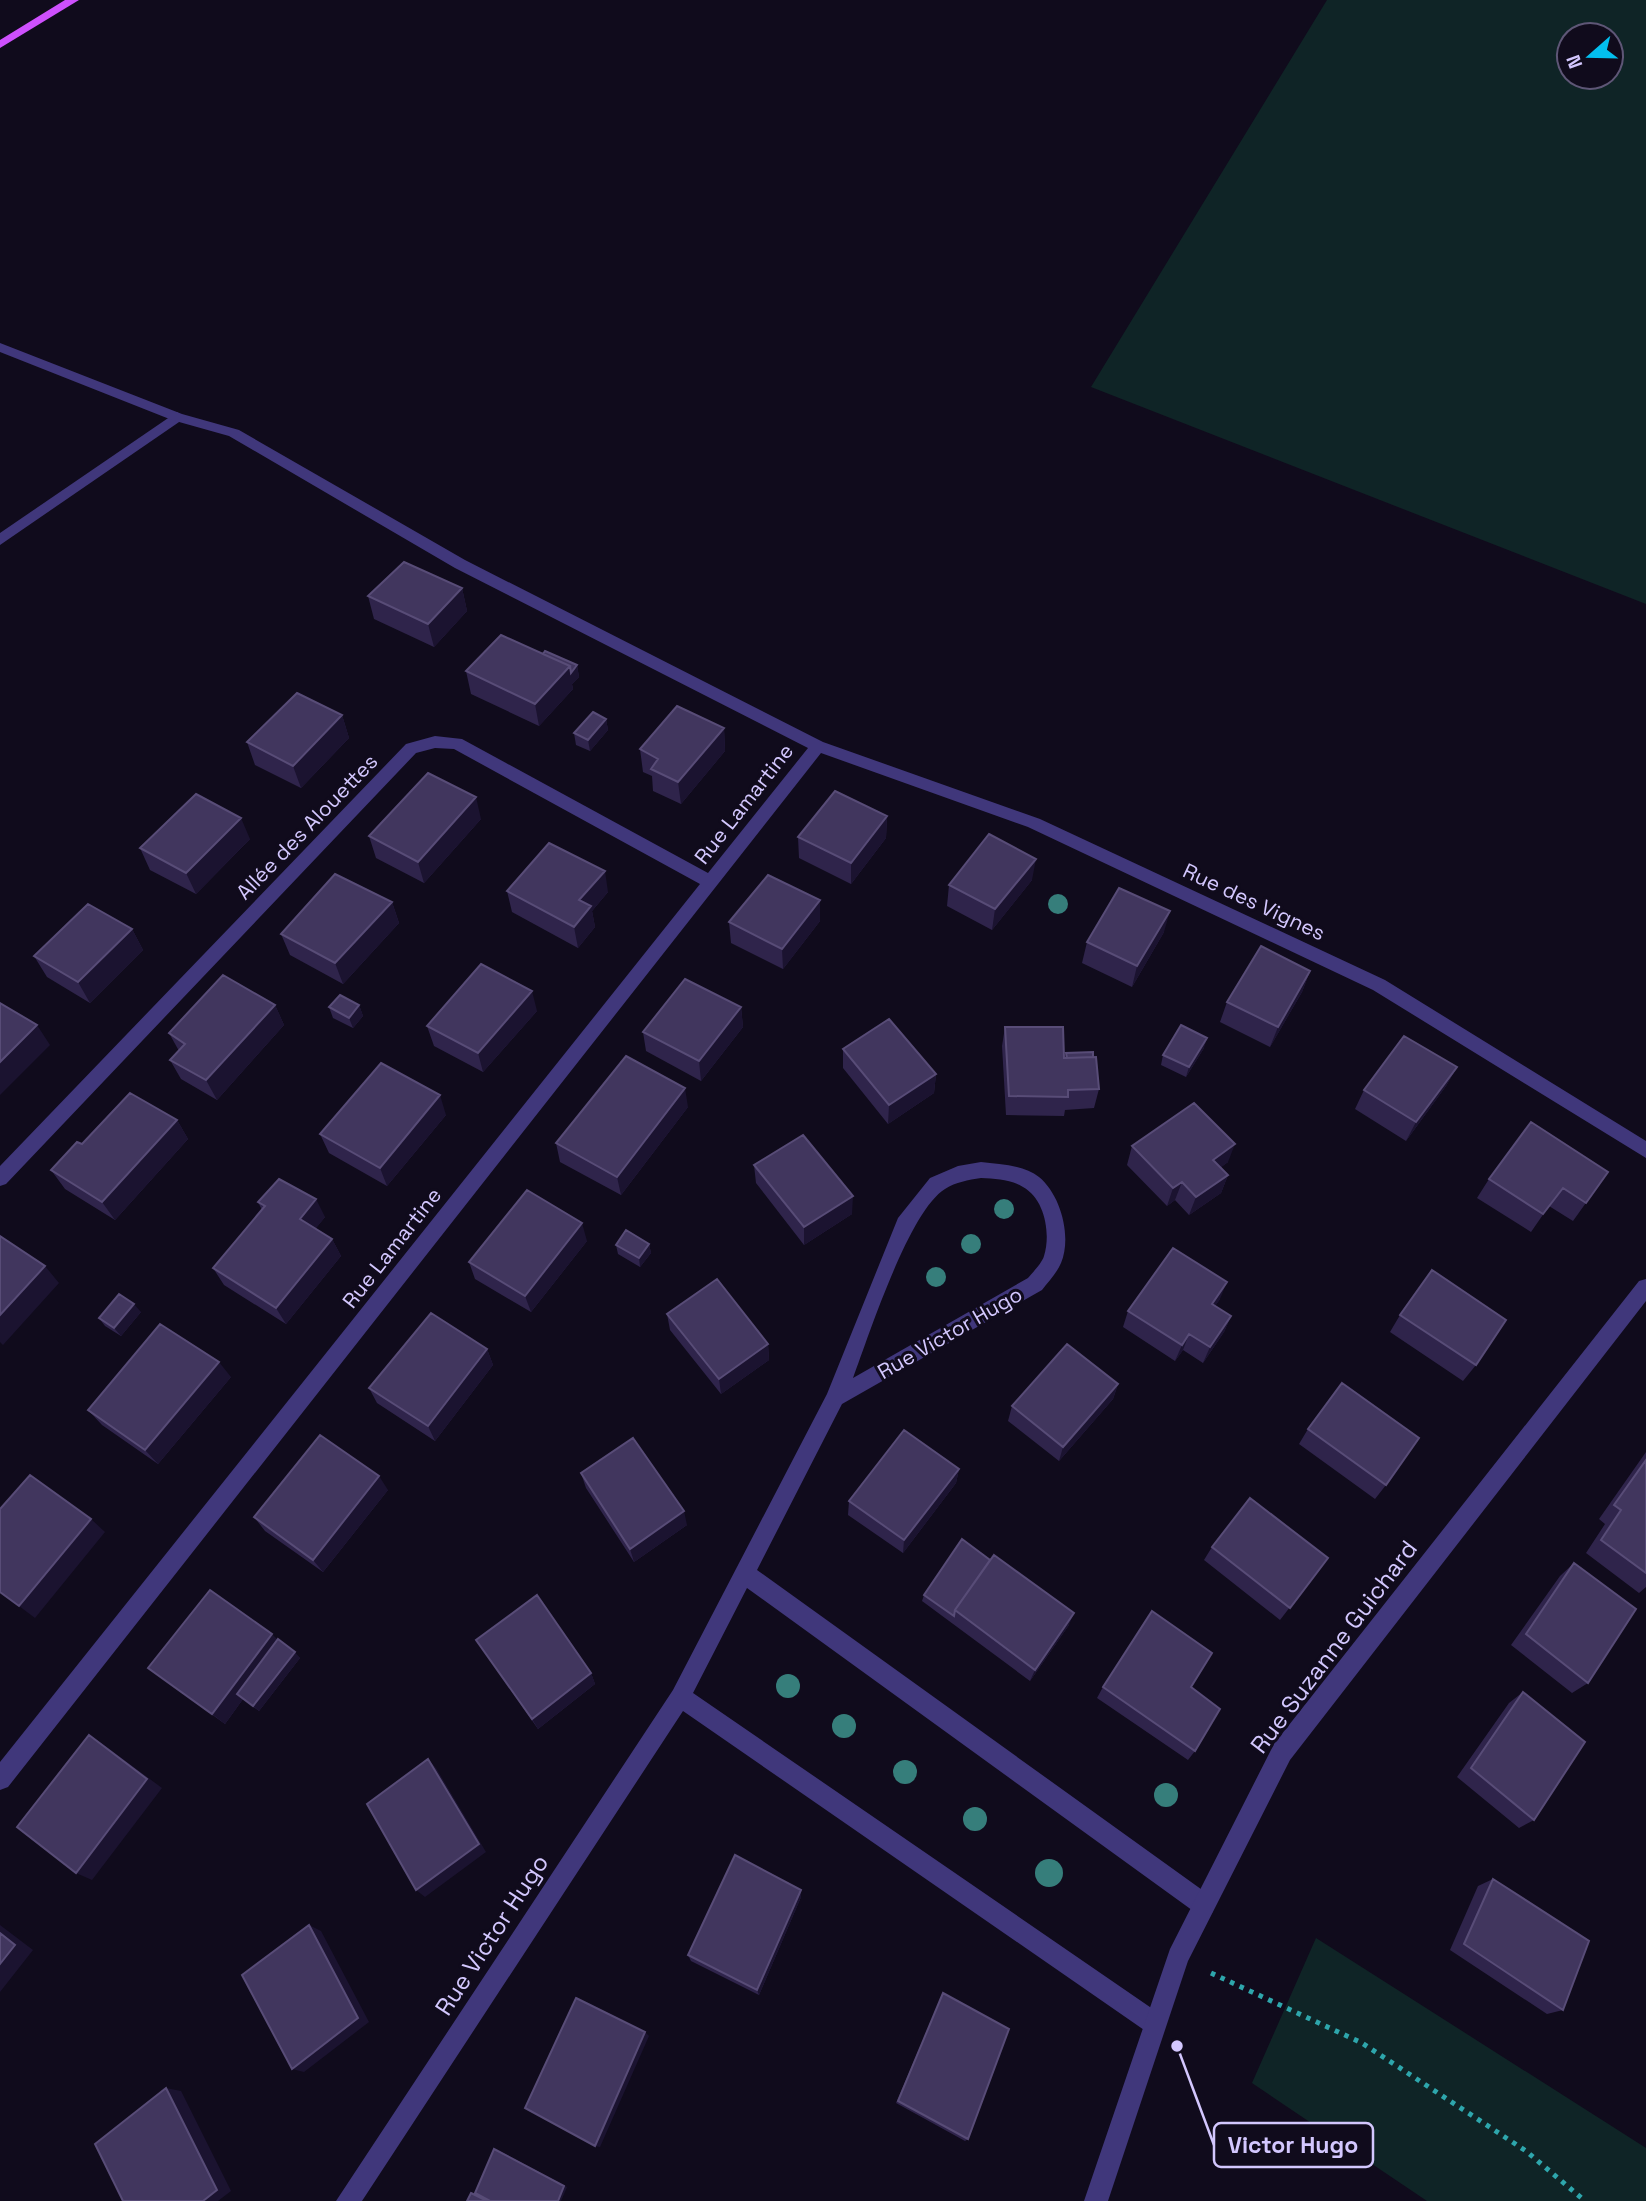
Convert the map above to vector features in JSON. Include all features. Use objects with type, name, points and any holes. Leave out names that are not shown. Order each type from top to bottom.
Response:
[{"type":"main road","points":[[0,45],[73,0]]},
{"type":"street","name":"Rue des Vignes","points":[[0,347],[177,417],[234,433],[460,564],[818,746],[1034,823],[1379,985],[1646,1150]]},
{"type":"street","points":[[0,540],[177,417]]},
{"type":"street","name":"Allée des Alouettes","points":[[0,1178],[411,748],[435,742],[457,743],[711,882]]},
{"type":"street","name":"Rue Lamartine","points":[[0,1779],[818,746]]},
{"type":"street","name":"Rue Victor Hugo","points":[[348,2201],[680,1698],[835,1398],[904,1224],[936,1184],[958,1174],[981,1170],[1008,1172],[1032,1182],[1046,1200],[1056,1225],[1053,1260],[1035,1284],[835,1398]]},
{"type":"street","name":"Rue Suzanne Guichard","points":[[1096,2201],[1178,1957],[1282,1752],[1646,1287]]},
{"type":"street","points":[[745,1574],[1204,1905]]},
{"type":"street","points":[[680,1698],[1155,2024]]},
{"type":"path","points":[[1178,1957],[1362,2043],[1525,2151],[1585,2201]]},
{"type":"green space","points":[[1327,0],[1646,0],[1646,604],[1091,387]]},
{"type":"green space","points":[[1316,1938],[1646,2148],[1646,2201],[1427,2201],[1252,2083]]},
{"type":"building","points":[[404,562],[462,588],[428,624],[368,596]]},
{"type":"building","points":[[501,635],[570,666],[535,704],[466,671]]},
{"type":"building","points":[[545,651],[577,665],[571,673],[570,666],[543,654]]},
{"type":"building","points":[[297,693],[342,715],[293,766],[247,742]]},
{"type":"building","points":[[677,706],[724,728],[678,782],[651,769],[658,759],[640,749]]},
{"type":"building","points":[[593,712],[606,719],[588,740],[574,733]]},
{"type":"building","points":[[428,773],[476,797],[418,862],[369,836]]},
{"type":"building","points":[[835,791],[887,816],[851,863],[798,837]]},
{"type":"building","points":[[196,794],[241,818],[186,873],[140,848]]},
{"type":"building","points":[[989,834],[1036,859],[995,909],[949,885]]},
{"type":"building","points":[[549,843],[605,871],[579,900],[591,906],[574,927],[507,891]]},
{"type":"building","points":[[335,874],[392,902],[335,963],[281,934]]},
{"type":"building","points":[[768,875],[820,900],[782,949],[729,922]]},
{"type":"building","points":[[1119,888],[1170,911],[1137,966],[1087,942]]},
{"type":"building","points":[[88,904],[132,929],[78,982],[34,956]]},
{"type":"building","points":[[1261,946],[1310,971],[1278,1027],[1227,1002]]},
{"type":"building","points":[[481,964],[532,991],[478,1053],[427,1026]]},
{"type":"building","points":[[223,975],[275,1005],[206,1080],[170,1060],[185,1044],[169,1033]]},
{"type":"building","points":[[685,979],[741,1007],[699,1061],[643,1032]]},
{"type":"building","points":[[340,995],[359,1005],[349,1018],[329,1007]]},
{"type":"building","points":[[0,1003],[37,1025],[0,1062]]},
{"type":"building","points":[[889,1019],[936,1074],[889,1105],[843,1049]]},
{"type":"building","points":[[1181,1025],[1207,1038],[1189,1067],[1163,1055]]},
{"type":"building","points":[[1005,1027],[1063,1027],[1064,1058],[1096,1057],[1099,1089],[1068,1090],[1068,1097],[1009,1096]]},
{"type":"building","points":[[1404,1036],[1457,1067],[1416,1122],[1364,1090]]},
{"type":"building","points":[[1093,1052],[1093,1057],[1067,1058],[1066,1053]]},
{"type":"building","points":[[626,1056],[685,1088],[617,1177],[556,1143]]},
{"type":"building","points":[[381,1063],[440,1095],[380,1168],[320,1134]]},
{"type":"building","points":[[130,1093],[177,1120],[102,1202],[51,1170],[77,1142],[82,1144]]},
{"type":"building","points":[[1194,1103],[1235,1144],[1213,1160],[1228,1175],[1196,1197],[1182,1182],[1173,1188],[1132,1146]]},
{"type":"building","points":[[1531,1122],[1608,1172],[1586,1203],[1563,1188],[1543,1214],[1489,1179]]},
{"type":"building","points":[[803,1135],[853,1196],[804,1227],[754,1165]]},
{"type":"building","points":[[279,1179],[316,1199],[300,1219],[332,1239],[276,1308],[213,1268],[265,1206],[258,1202]]},
{"type":"building","points":[[527,1190],[582,1223],[525,1296],[469,1262]]},
{"type":"building","points":[[626,1230],[649,1244],[639,1258],[616,1245]]},
{"type":"building","points":[[0,1236],[45,1266],[0,1315]]},
{"type":"building","points":[[1173,1248],[1227,1282],[1212,1304],[1231,1316],[1210,1347],[1189,1334],[1182,1345],[1128,1311]]},
{"type":"building","points":[[1432,1270],[1506,1320],[1476,1365],[1400,1315]]},
{"type":"building","points":[[717,1279],[768,1344],[719,1379],[667,1314]]},
{"type":"building","points":[[119,1294],[134,1304],[114,1328],[99,1318]]},
{"type":"building","points":[[431,1313],[487,1349],[428,1426],[369,1388]]},
{"type":"building","points":[[160,1324],[219,1362],[145,1450],[88,1410]]},
{"type":"building","points":[[1067,1344],[1118,1384],[1063,1447],[1012,1406]]},
{"type":"building","points":[[1342,1383],[1419,1438],[1386,1485],[1308,1429]]},
{"type":"building","points":[[904,1430],[959,1469],[904,1540],[849,1501]]},
{"type":"building","points":[[320,1435],[379,1476],[313,1560],[254,1517]]},
{"type":"building","points":[[633,1438],[684,1511],[630,1549],[581,1473]]},
{"type":"building","points":[[1646,1460],[1646,1573],[1601,1540],[1621,1510],[1614,1505]]},
{"type":"building","points":[[30,1475],[91,1519],[19,1606],[0,1592],[0,1509]]},
{"type":"building","points":[[1250,1498],[1328,1558],[1290,1608],[1212,1547]]},
{"type":"building","points":[[962,1539],[990,1560],[955,1610],[954,1616],[924,1595]]},
{"type":"building","points":[[994,1555],[1074,1613],[1035,1670],[955,1610]]},
{"type":"building","points":[[1574,1563],[1636,1609],[1588,1683],[1526,1634]]},
{"type":"building","points":[[210,1590],[272,1634],[212,1714],[148,1668]]},
{"type":"building","points":[[537,1595],[591,1673],[532,1719],[476,1640]]},
{"type":"building","points":[[1152,1611],[1212,1653],[1191,1687],[1220,1709],[1195,1751],[1103,1687]]},
{"type":"building","points":[[278,1639],[295,1652],[253,1706],[237,1694]]},
{"type":"building","points":[[1523,1692],[1585,1742],[1534,1820],[1471,1768]]},
{"type":"building","points":[[89,1735],[147,1779],[76,1873],[17,1827]]},
{"type":"building","points":[[428,1759],[479,1844],[416,1890],[367,1804]]},
{"type":"building","points":[[735,1855],[801,1890],[757,1990],[688,1955]]},
{"type":"building","points":[[1493,1879],[1589,1941],[1563,2010],[1464,1944]]},
{"type":"building","points":[[309,1925],[358,2018],[292,2069],[242,1975]]},
{"type":"building","points":[[0,1933],[15,1945],[0,1964]]},
{"type":"building","points":[[943,1993],[1009,2029],[968,2139],[898,2101]]},
{"type":"building","points":[[576,1998],[645,2032],[595,2146],[525,2108]]},
{"type":"building","points":[[166,2088],[217,2190],[203,2201],[123,2201],[95,2144]]},
{"type":"building","points":[[494,2149],[564,2186],[558,2201],[490,2201],[475,2193]]},
{"type":"building","points":[[471,2193],[487,2201],[467,2201]]},
{"type":"place","name":"Victor Hugo","points":[[1177,2046]]}]
